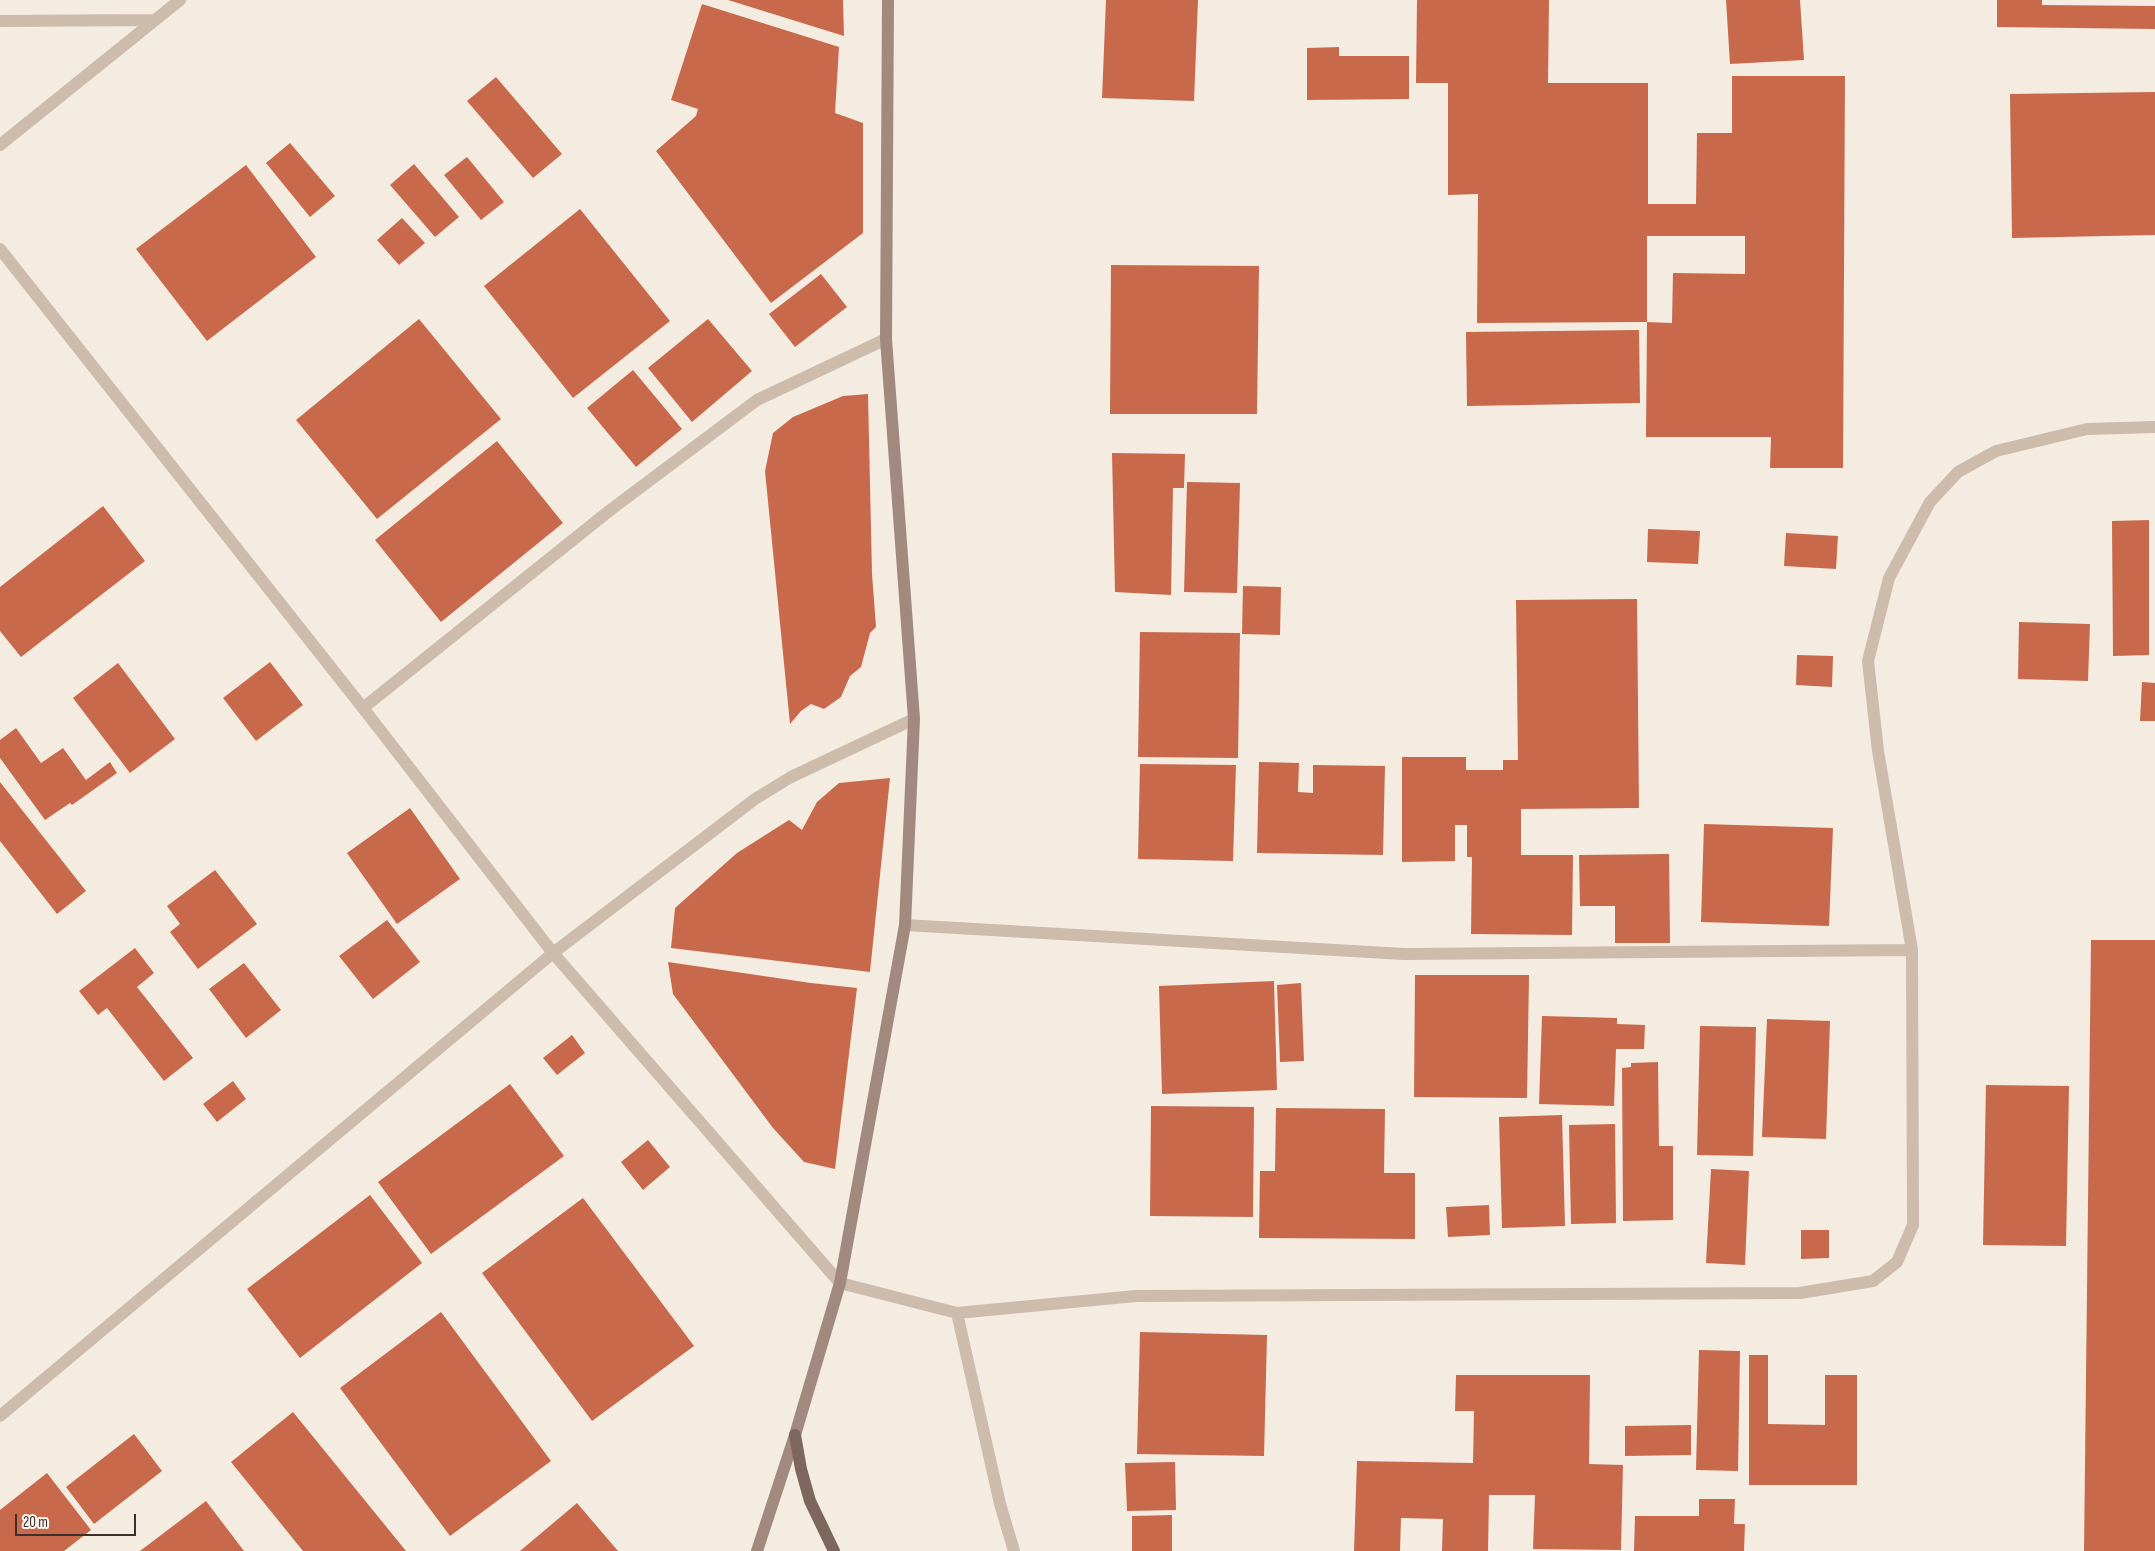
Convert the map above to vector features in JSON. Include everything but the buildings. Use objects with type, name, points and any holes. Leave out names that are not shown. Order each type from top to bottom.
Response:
[{"type":"main road","points":[[795,1435],[801,1469],[810,1501],[834,1551]]},
{"type":"street","points":[[0,145],[180,0]]},
{"type":"street","points":[[757,1551],[795,1435],[840,1283],[905,925],[914,719],[886,339],[888,0]]},
{"type":"street","points":[[0,21],[155,20]]},
{"type":"street","points":[[0,249],[364,708],[553,953],[840,1283],[957,1313],[1136,1296],[1800,1293],[1873,1281],[1897,1262],[1913,1225],[1912,950],[1878,751],[1868,661],[1889,578],[1930,502],[1958,472],[1965,468],[1996,451],[2086,429],[2155,427]]},
{"type":"street","points":[[364,708],[609,511],[756,400],[886,339]]},
{"type":"street","points":[[0,1416],[553,953],[755,799],[792,777],[914,719]]},
{"type":"street","points":[[905,925],[1404,954],[1912,950]]},
{"type":"street","points":[[957,1313],[1000,1504],[1014,1551]]}]
